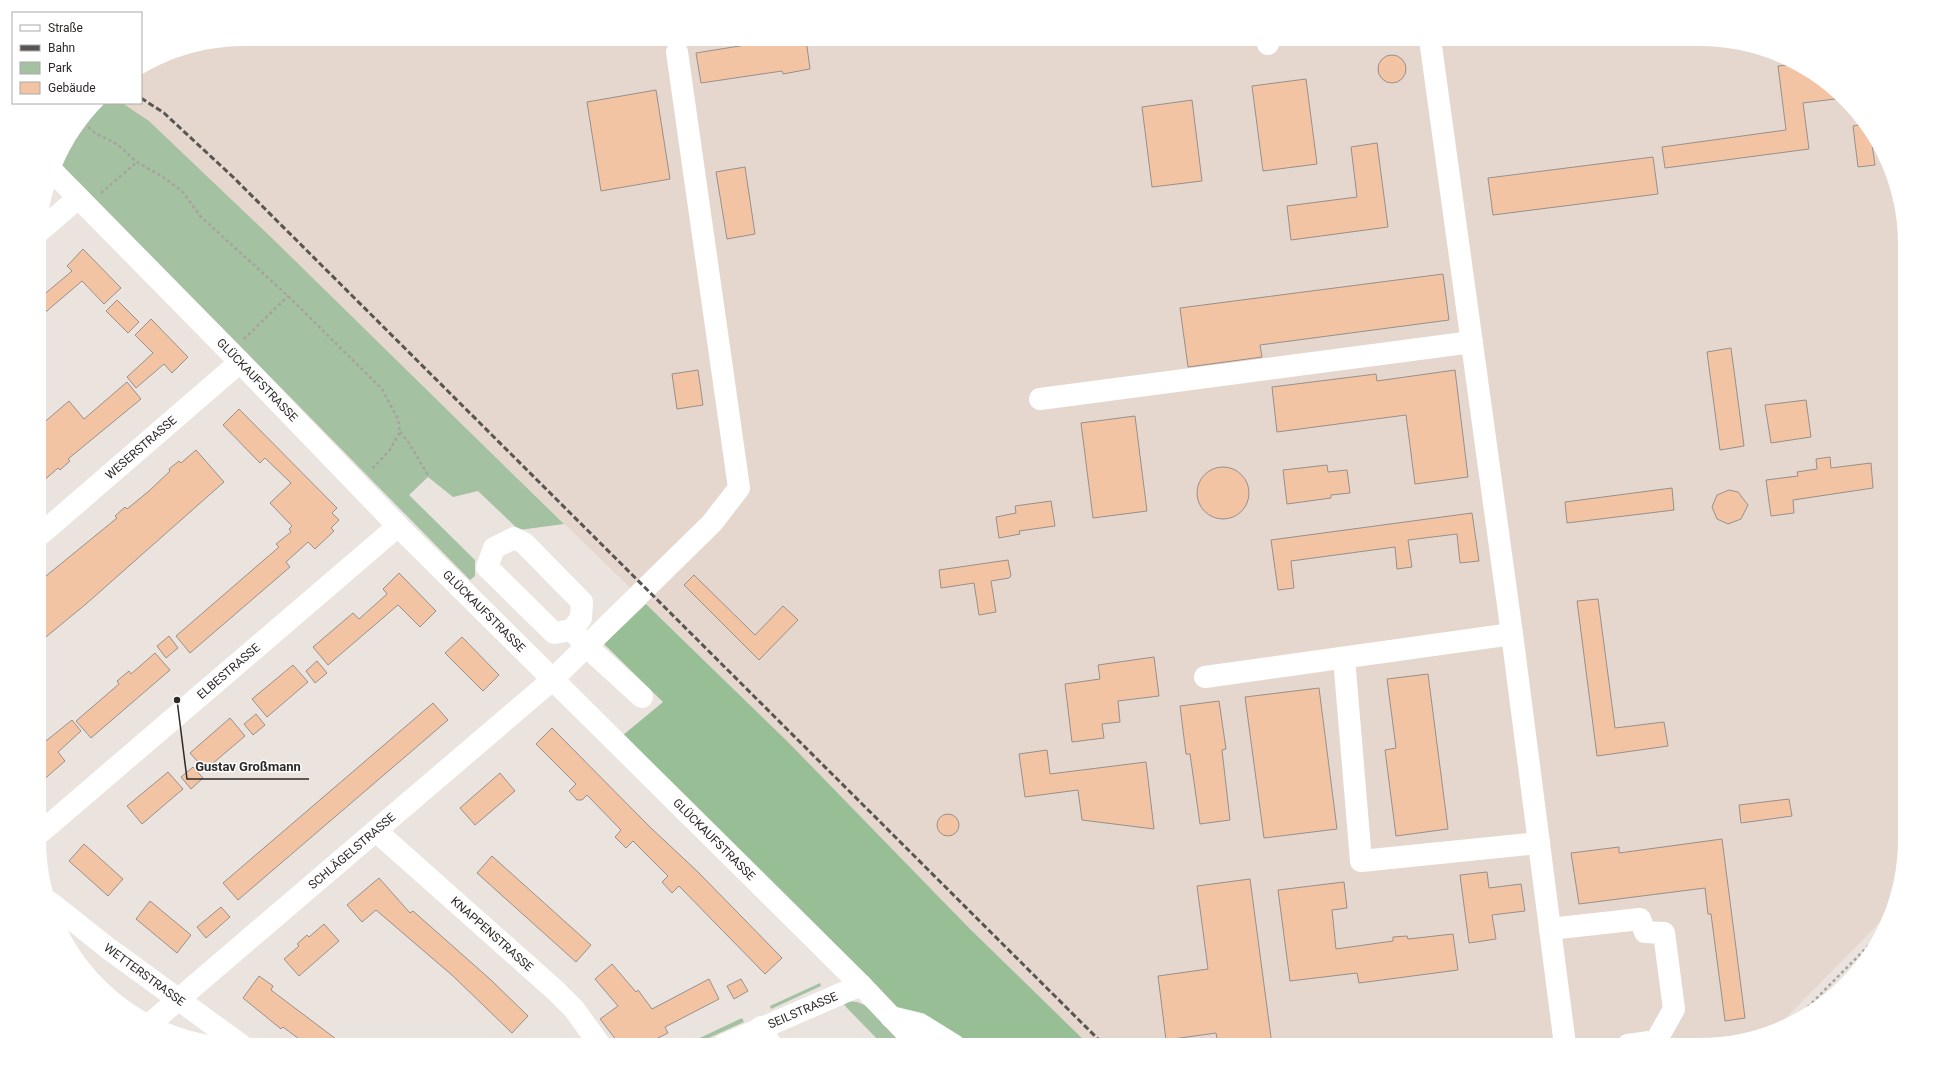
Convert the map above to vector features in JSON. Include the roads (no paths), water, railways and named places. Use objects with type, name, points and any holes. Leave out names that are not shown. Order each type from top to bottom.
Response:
[{"type":"street","points":[[1431,46],[1512,634],[1564,1038]]},
{"type":"street","name":"SCHLÄGELSTRASSE","points":[[157,1018],[552,680],[712,523],[739,488],[677,52]]},
{"type":"street","name":"GLÜCKAUFSTRASSE","points":[[58,177],[236,357],[398,526],[861,985],[911,1038]]},
{"type":"street","points":[[47,226],[82,202]]},
{"type":"street","points":[[1040,399],[1472,342]]},
{"type":"street","name":"WESERSTRASSE","points":[[46,529],[236,357]]},
{"type":"street","name":"ELBESTRASSE","points":[[46,828],[398,526]]},
{"type":"street","points":[[514,538],[524,543],[582,602],[581,618],[572,630],[554,633],[487,567],[494,548],[514,538]]},
{"type":"street","points":[[572,630],[586,646],[642,697]]},
{"type":"street","points":[[1205,677],[1512,634]]},
{"type":"street","points":[[1344,658],[1361,861],[1539,843]]},
{"type":"street","name":"KNAPPENSTRASSE","points":[[376,831],[556,991],[574,1009],[595,1038]]},
{"type":"street","name":"WETTERSTRASSE","points":[[59,910],[109,949],[231,1038]]},
{"type":"street","points":[[1550,929],[1640,919],[1645,932],[1664,933],[1674,1009],[1658,1038]]},
{"type":"street","name":"SEILSTRASSE","points":[[766,1036],[861,985]]},
{"type":"street","points":[[891,1017],[920,1024],[943,1038]]},
{"type":"railway","points":[[142,99],[164,113],[233,177],[1097,1038]]},
{"type":"place","name":"Gustav Großmann","points":[[177,700]]}]
